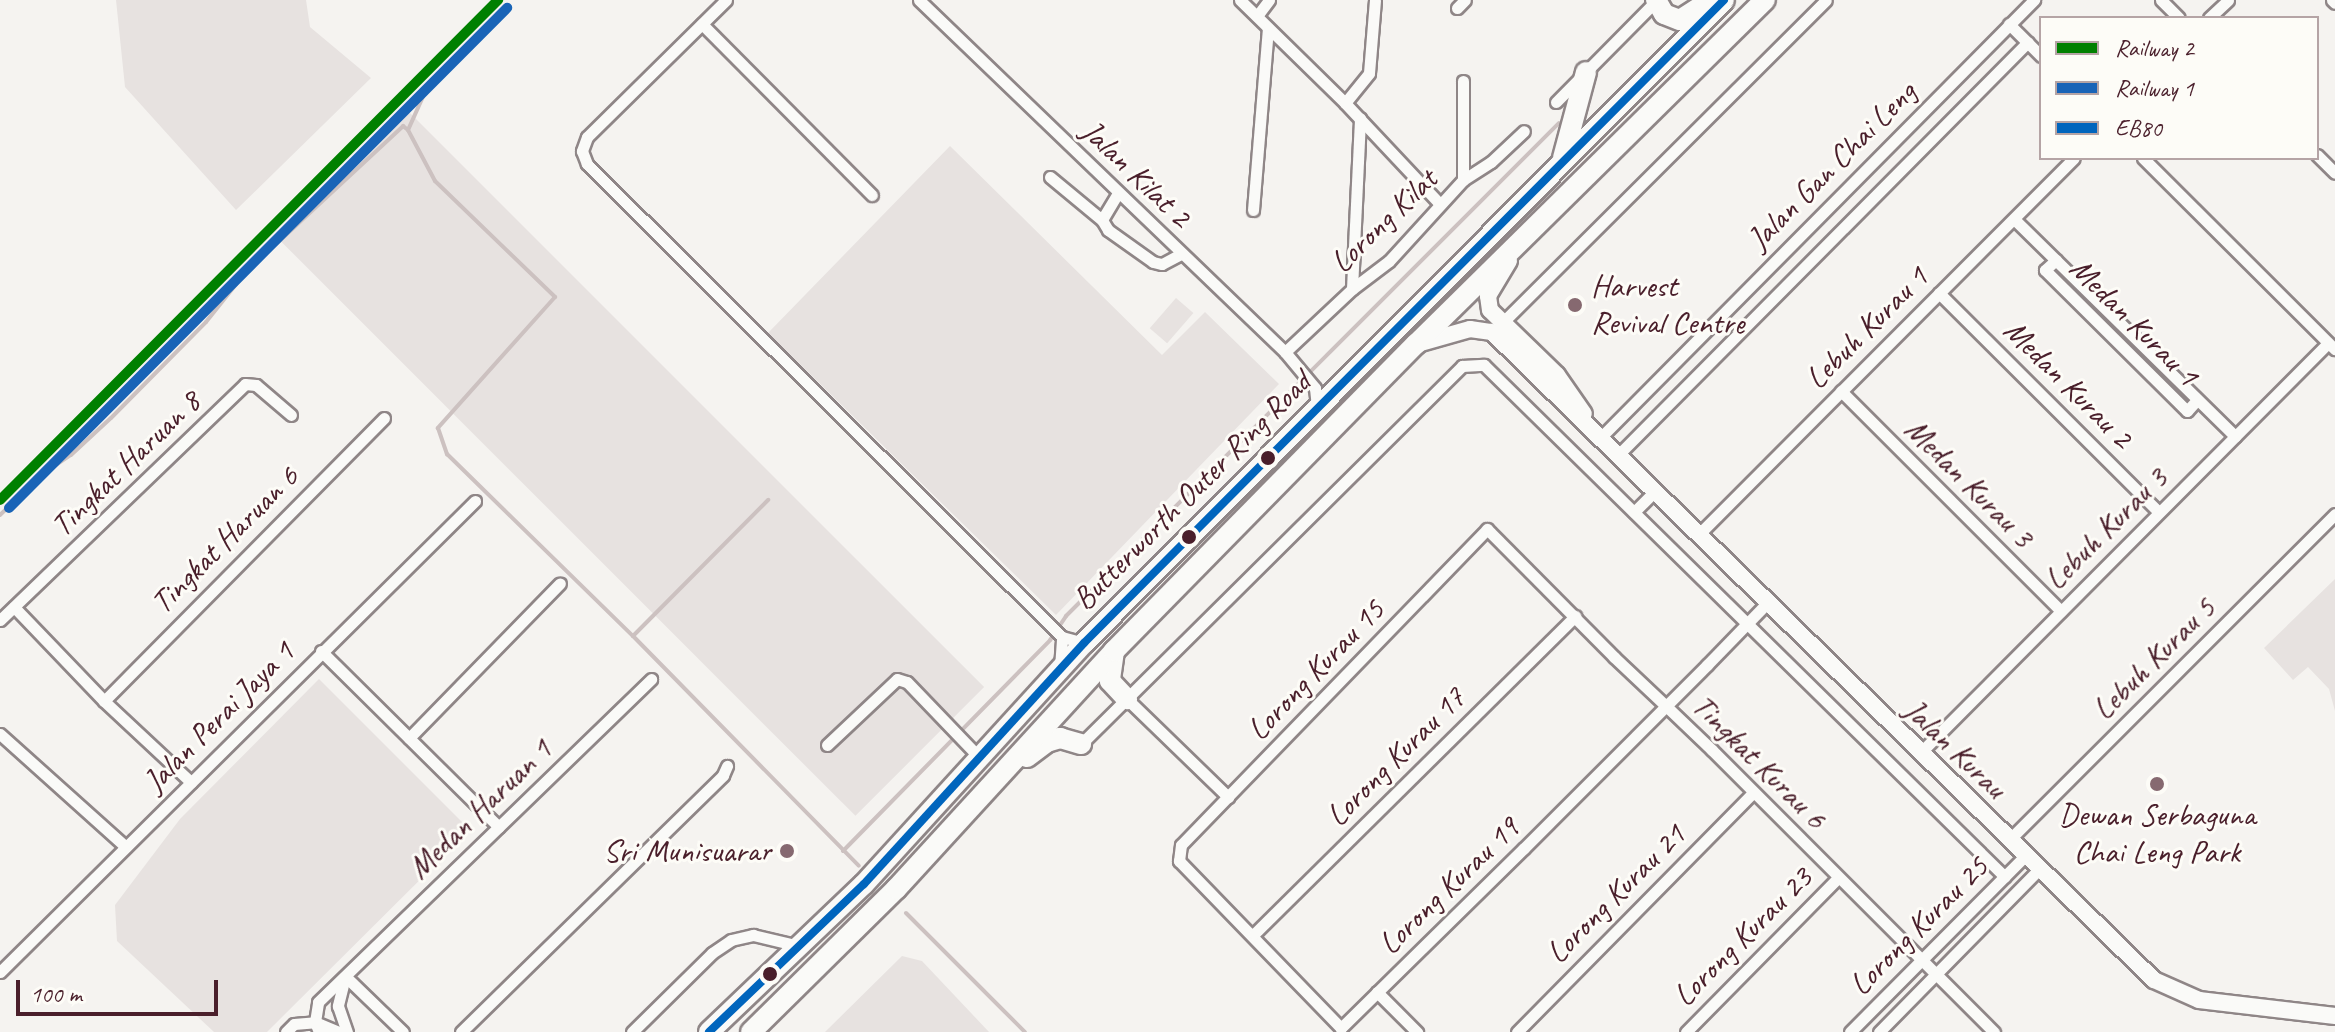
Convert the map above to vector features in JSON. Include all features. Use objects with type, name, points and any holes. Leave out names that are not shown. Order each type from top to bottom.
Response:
[{"type":"highway","points":[[1656,0],[1664,14],[1680,20],[1711,0]]},
{"type":"highway","name":"Butterworth Outer Ring Road","points":[[709,1032],[864,884],[1313,392],[1337,388],[1724,0]]},
{"type":"highway","name":"Butterworth Outer Ring Road","points":[[751,1032],[896,889],[1114,651],[1416,344],[1765,0]]},
{"type":"highway","points":[[1562,162],[1586,72]]},
{"type":"highway","points":[[1114,651],[1110,681],[1114,690],[1127,699]]},
{"type":"highway","points":[[988,789],[1047,742],[1060,738],[1081,744]]},
{"type":"street","points":[[726,0],[587,137],[582,151],[587,164],[1060,634],[1084,643]]},
{"type":"street","name":"Jalan Kilat 2","points":[[919,0],[1285,352],[1313,392]]},
{"type":"street","points":[[1240,0],[1360,118],[1440,204]]},
{"type":"street","points":[[1257,16],[1269,0]]},
{"type":"street","points":[[1345,103],[1369,73],[1375,0]]},
{"type":"street","points":[[1556,102],[1656,0]]},
{"type":"street","points":[[1521,243],[1488,296],[1490,310],[1502,323],[1826,0]]},
{"type":"street","name":"Jalan Gan Chai Leng","points":[[1600,438],[2034,0]]},
{"type":"street","points":[[2161,0],[2177,16]]},
{"type":"street","points":[[2211,16],[2228,0]]},
{"type":"street","points":[[702,24],[872,195]]},
{"type":"street","points":[[2009,24],[2039,54]]},
{"type":"street","points":[[1253,210],[1268,29]]},
{"type":"street","name":"Jalan Gan Chai Leng","points":[[1617,456],[2028,42]]},
{"type":"street","points":[[1463,81],[1463,180]]},
{"type":"street","points":[[1352,289],[1360,118]]},
{"type":"street","name":"Lorong Kilat","points":[[1285,352],[1352,289],[1389,261],[1463,180],[1491,162],[1524,131]]},
{"type":"street","points":[[2319,157],[2335,173]]},
{"type":"street","name":"Lebuh Kurau 1","points":[[1698,535],[2072,160]]},
{"type":"street","points":[[2145,160],[2332,346]]},
{"type":"street","points":[[1050,177],[1145,259],[1162,264],[1181,254]]},
{"type":"street","points":[[1102,220],[1118,193]]},
{"type":"street","name":"Medan Kurau 1","points":[[2014,219],[2235,436]]},
{"type":"street","name":"Medan Kurau 2","points":[[1939,293],[2159,512]]},
{"type":"street","name":"Jalan Kurau","points":[[1502,323],[1557,375],[1581,406],[1587,424]]},
{"type":"street","name":"Jalan Kurau","points":[[1416,344],[1470,329],[1492,332],[2136,965],[2178,993],[2229,1006],[2335,1016]]},
{"type":"street","name":"Lebuh Kurau 3","points":[[1920,753],[2235,436],[2332,346]]},
{"type":"street","name":"Jalan Kurau","points":[[1127,699],[1462,366],[1484,365],[2005,877]]},
{"type":"street","name":"Tingkat Haruan 8","points":[[0,620],[245,384],[256,385],[291,415]]},
{"type":"street","name":"Medan Kurau 3","points":[[1841,391],[2061,611]]},
{"type":"street","name":"Tingkat Haruan 6","points":[[104,701],[384,418]]},
{"type":"street","points":[[1634,512],[1654,492]]},
{"type":"street","name":"Jalan Perai Jaya 1","points":[[0,972],[475,501]]},
{"type":"street","name":"Lebuh Kurau 5","points":[[2009,840],[2335,514]]},
{"type":"street","name":"Tingkat Kurau 6","points":[[1487,529],[1994,1032]]},
{"type":"street","name":"Lorong Kurau 15","points":[[1181,845],[1487,529]]},
{"type":"street","points":[[409,738],[560,583]]},
{"type":"street","name":"Lorong Kurau 19","points":[[1181,845],[1179,861],[1254,934],[1341,1028],[1767,603]]},
{"type":"street","points":[[14,607],[104,701],[191,782]]},
{"type":"street","name":"Lorong Kurau 17","points":[[1254,934],[1575,616]]},
{"type":"street","points":[[1060,634],[1060,669]]},
{"type":"street","points":[[321,651],[499,827]]},
{"type":"street","name":"Medan Haruan 1","points":[[290,1028],[651,679]]},
{"type":"street","points":[[827,745],[897,679],[907,682],[980,758]]},
{"type":"street","points":[[1081,744],[1127,699],[1228,797]]},
{"type":"street","points":[[0,734],[126,847]]},
{"type":"street","points":[[461,1032],[723,775],[727,766]]},
{"type":"street","name":"Lorong Kurau 21","points":[[1517,1032],[1753,793]]},
{"type":"street","name":"Lorong Kurau 25","points":[[1850,1032],[2025,856]]},
{"type":"street","name":"Lorong Kurau 25","points":[[1879,1032],[2039,869]]},
{"type":"street","name":"Lorong Kurau 23","points":[[1686,1032],[1838,878]]},
{"type":"street","points":[[632,1032],[712,953],[731,940],[753,935],[799,946]]},
{"type":"street","points":[[347,1032],[338,1006],[346,977],[403,1032]]},
{"type":"street","points":[[1377,992],[1417,1032]]},
{"type":"street","points":[[317,1027],[318,1002]]},
{"type":"street","points":[[290,1028],[317,1027],[339,1032]]},
{"type":"shaded area","points":[[116,0],[306,0],[310,27],[371,78],[236,210],[125,87]]},
{"type":"shaded area","points":[[405,108],[984,687],[855,816],[276,237]]},
{"type":"shaded area","points":[[950,146],[1162,355],[1205,312],[1279,384],[1056,615],[768,333]]},
{"type":"shaded area","points":[[1176,298],[1193,313],[1167,343],[1150,328]]},
{"type":"shaded area","points":[[2335,579],[2335,711],[2329,689],[2308,667],[2293,680],[2264,648]]},
{"type":"shaded area","points":[[319,679],[470,830],[267,1032],[214,1032],[117,941],[115,905],[180,819]]},
{"type":"shaded area","points":[[902,956],[922,961],[989,1032],[825,1032]]},
{"type":"waterway","points":[[426,90],[408,130],[435,181],[555,297],[438,428],[447,454],[633,636],[859,866]]},
{"type":"waterway","points":[[843,851],[1050,640],[1066,616],[1559,123]]},
{"type":"waterway","points":[[0,515],[41,475],[71,455],[111,418],[206,322],[245,273],[403,126],[408,130]]},
{"type":"waterway","points":[[633,636],[768,500]]},
{"type":"waterway","points":[[906,913],[1025,1032]]},
{"type":"rail line","name":"2","points":[[0,500],[498,0]]},
{"type":"rail line","name":"1","points":[[9,508],[507,8]]},
{"type":"transit line","name":"EB80","points":[[709,1032],[864,884],[1084,643],[1724,0]]},
{"type":"place","name":"Harvest Revival Centre","points":[[1575,305]]},
{"type":"place","name":"Dewan Serbaguna Chai Leng Park","points":[[2157,784]]},
{"type":"place","name":"Sri Munisuarar","points":[[787,851]]}]
